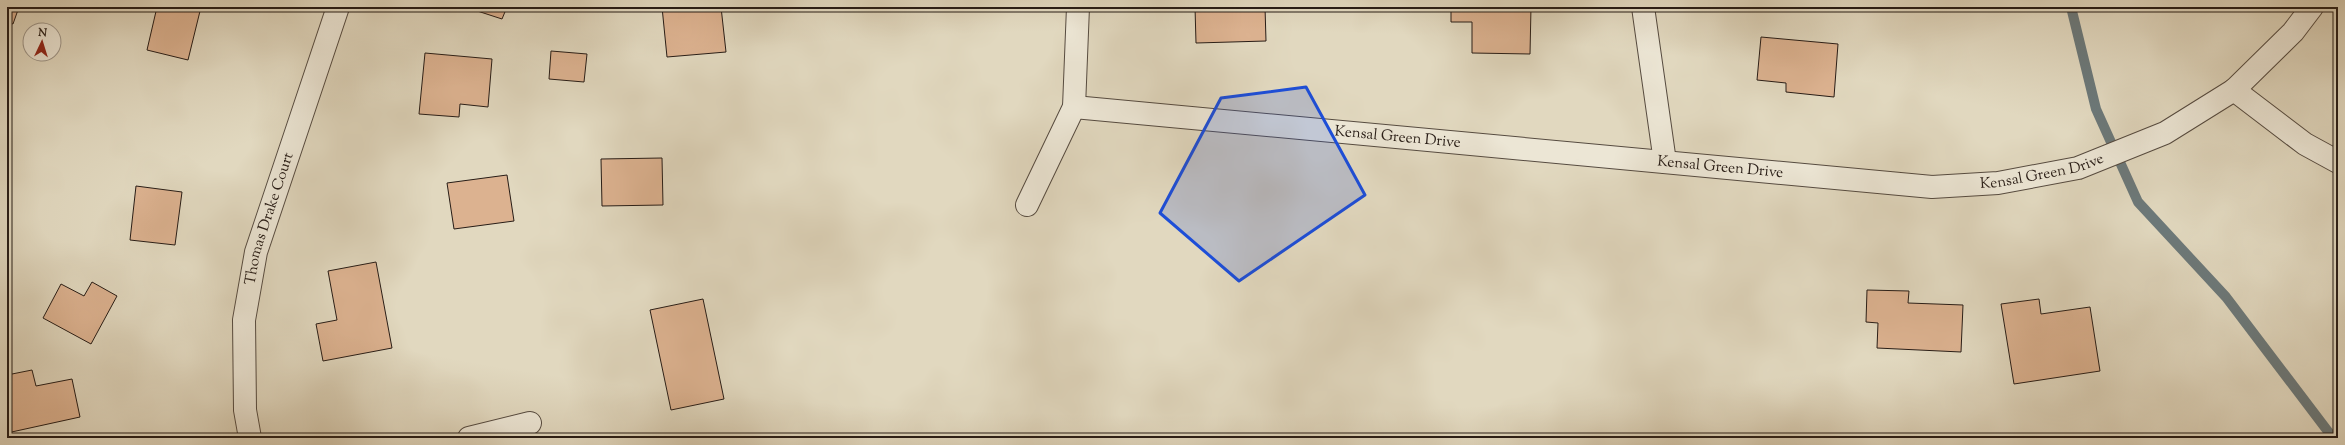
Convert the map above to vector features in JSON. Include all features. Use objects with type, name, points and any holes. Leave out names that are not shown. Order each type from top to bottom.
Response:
[{"type":"street","name":"Thomas Drake Court","points":[[250,438],[245,410],[244,320],[256,252],[338,7]]},
{"type":"street","points":[[1027,205],[1074,107],[1078,7]]},
{"type":"street","points":[[1642,7],[1665,162]]},
{"type":"street","name":"Kensal Green Drive","points":[[1074,107],[1932,187],[1998,183],[2085,165],[2165,133],[2234,90],[2293,32],[2312,7]]},
{"type":"street","points":[[2234,90],[2305,144],[2338,162]]},
{"type":"street","points":[[468,438],[530,423]]},
{"type":"highlighted area","points":[[1306,87],[1365,195],[1239,281],[1160,213],[1221,98]]},
{"type":"building","points":[[7,7],[19,7],[13,24],[7,22]]},
{"type":"building","points":[[157,7],[201,7],[188,60],[147,50]]},
{"type":"building","points":[[465,7],[507,7],[502,19]]},
{"type":"building","points":[[662,7],[721,7],[726,52],[667,57]]},
{"type":"building","points":[[1195,7],[1265,7],[1266,41],[1196,43]]},
{"type":"building","points":[[1451,7],[1531,7],[1530,54],[1472,53],[1472,22],[1451,22]]},
{"type":"building","points":[[1761,37],[1838,44],[1834,97],[1786,92],[1786,83],[1757,80]]},
{"type":"building","points":[[551,51],[587,54],[584,82],[549,79]]},
{"type":"building","points":[[425,53],[492,59],[488,107],[460,104],[459,117],[419,114]]},
{"type":"building","points":[[662,158],[663,205],[602,206],[601,159]]},
{"type":"building","points":[[507,175],[514,221],[454,229],[447,183]]},
{"type":"building","points":[[136,186],[182,192],[175,245],[130,240]]},
{"type":"building","points":[[376,262],[392,348],[323,361],[316,324],[337,320],[328,271]]},
{"type":"building","points":[[92,282],[117,296],[91,344],[43,318],[61,284],[84,296]]},
{"type":"building","points":[[1867,290],[1909,291],[1908,303],[1963,305],[1961,352],[1877,348],[1878,323],[1866,322]]},
{"type":"building","points":[[703,299],[724,399],[671,410],[650,310]]},
{"type":"building","points":[[2039,299],[2041,314],[2090,307],[2100,371],[2014,384],[2001,304]]},
{"type":"building","points":[[32,370],[36,386],[72,379],[80,417],[7,433],[7,375]]},
{"type":"waterway","points":[[2071,7],[2096,109],[2138,202],[2226,297],[2333,438]]}]
